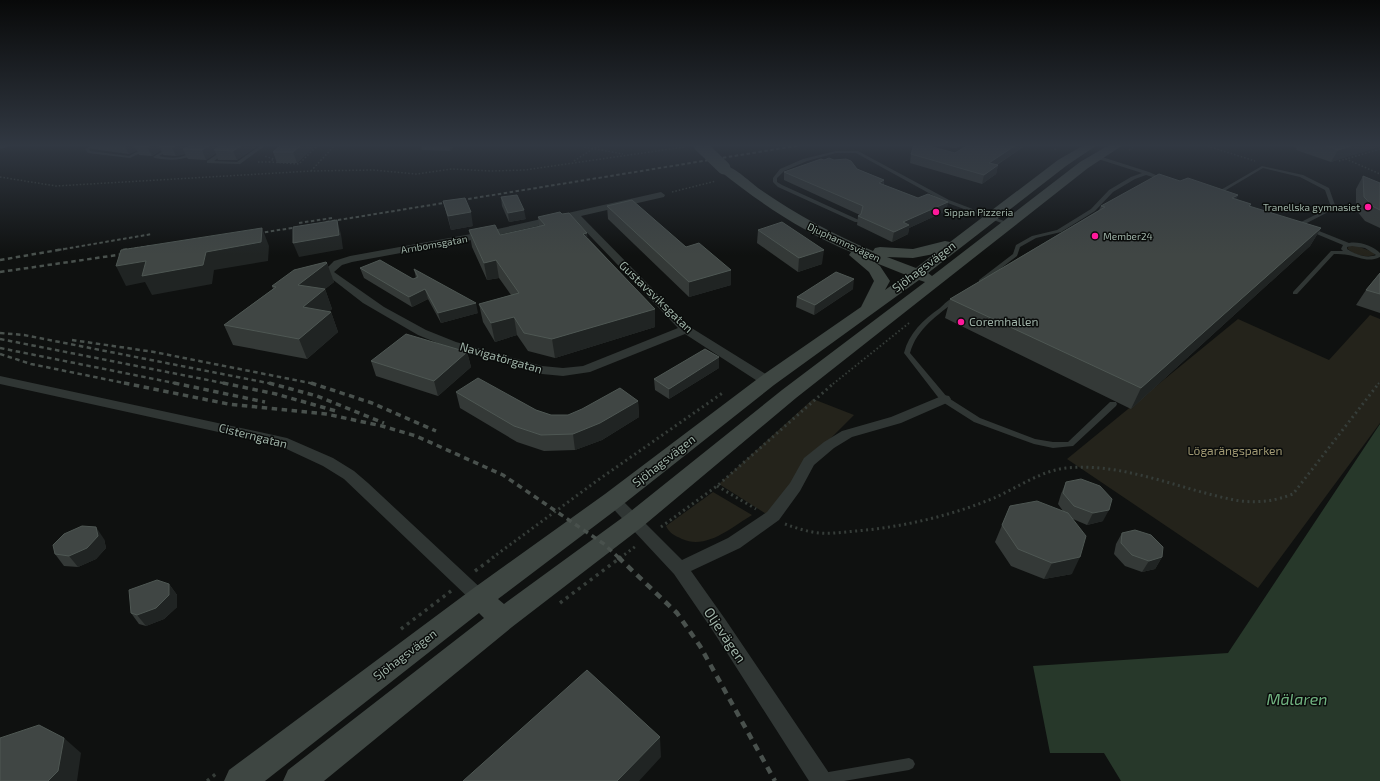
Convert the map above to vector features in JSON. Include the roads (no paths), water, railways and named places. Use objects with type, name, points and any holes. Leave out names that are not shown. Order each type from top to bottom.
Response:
[{"type":"main road","name":"Djuphamnsvägen","points":[[741,181],[751,190],[798,220],[832,239],[935,282]]},
{"type":"main road","name":"Sjöhagsvägen","points":[[240,781],[471,589],[614,500],[767,381],[917,274],[965,236],[1039,181]]},
{"type":"main road","points":[[1033,186],[1044,181]]},
{"type":"main road","name":"Sjöhagsvägen","points":[[299,781],[503,619],[642,528],[789,394],[1063,181]]},
{"type":"main road","points":[[832,239],[873,250],[902,255],[927,252],[965,236]]},
{"type":"main road","points":[[832,239],[875,269],[882,281],[868,308]]},
{"type":"main road","points":[[853,345],[859,331],[920,281],[917,274]]},
{"type":"main road","points":[[767,381],[789,394]]},
{"type":"main road","points":[[471,589],[503,619]]},
{"type":"street","name":"Arnbomsgatan","points":[[328,272],[338,263],[350,259],[494,233],[661,195]]},
{"type":"street","name":"Gustavsviksgatan","points":[[574,215],[686,329],[767,381]]},
{"type":"street","name":"Navigatörgatan","points":[[328,272],[348,288],[406,324],[437,339],[551,373],[572,372],[586,369],[686,329]]},
{"type":"street","name":"Cisterngatan","points":[[0,380],[288,444],[328,462],[349,475],[471,589]]},
{"type":"street","points":[[680,568],[734,543],[770,518],[795,487],[809,462],[829,445],[847,434],[896,420],[944,398]]},
{"type":"street","name":"Oljevägen","points":[[614,500],[680,568],[821,780]]},
{"type":"lane","points":[[775,181],[780,186],[857,221]]},
{"type":"lane","points":[[911,181],[947,201],[1009,224]]},
{"type":"lane","points":[[974,286],[1015,255],[1018,246],[1034,237],[1059,231],[1093,210],[1111,191],[1130,181]]},
{"type":"lane","points":[[1213,196],[1238,181]]},
{"type":"lane","points":[[1299,225],[1334,208],[1327,189],[1312,181]]},
{"type":"lane","points":[[1206,193],[1220,198]]},
{"type":"lane","points":[[1292,223],[1348,245],[1367,247],[1376,251],[1379,255],[1371,258],[1350,253],[1333,252],[1295,293]]},
{"type":"lane","points":[[1348,245],[1344,247],[1344,249],[1350,253]]},
{"type":"lane","points":[[961,295],[925,323],[912,337],[908,345],[907,353],[944,398],[977,420],[1034,441],[1053,445],[1070,444],[1113,404]]},
{"type":"lane","points":[[821,780],[909,764]]},
{"type":"water","name":"Mälaren","points":[[1380,424],[1380,781],[1121,781],[1104,753],[1050,753],[1033,666],[1228,653]]},
{"type":"railway","points":[[326,222],[577,181]]},
{"type":"railway","points":[[299,223],[332,218]]},
{"type":"railway","points":[[253,234],[305,226]]},
{"type":"railway","points":[[58,250],[152,234]]},
{"type":"railway","points":[[123,250],[151,246]]},
{"type":"railway","points":[[0,260],[64,249]]},
{"type":"railway","points":[[0,272],[131,253]]},
{"type":"railway","points":[[0,333],[24,335],[272,384]]},
{"type":"railway","points":[[0,339],[224,383]]},
{"type":"railway","points":[[72,340],[154,352],[313,384]]},
{"type":"railway","points":[[0,348],[179,384]]},
{"type":"railway","points":[[0,354],[31,364],[129,384]]},
{"type":"railway","points":[[124,383],[228,404],[326,414],[382,426],[416,436],[503,475],[604,544],[619,558]]},
{"type":"railway","points":[[174,383],[265,402]]},
{"type":"railway","points":[[224,383],[276,394],[336,411]]},
{"type":"railway","points":[[272,384],[317,396],[384,423]]},
{"type":"railway","points":[[313,384],[372,403],[436,431]]},
{"type":"railway","points":[[618,557],[677,613],[700,646],[775,781]]},
{"type":"place","name":"Tranellska gymnasiet","points":[[1368,207]]},
{"type":"place","name":"Sippan Pizzeria","points":[[936,212]]},
{"type":"place","name":"Member24","points":[[1095,236]]},
{"type":"place","name":"Coremhallen","points":[[961,322]]},
{"type":"park label","name":"Lögarängsparken","points":[[1235,451]]}]
